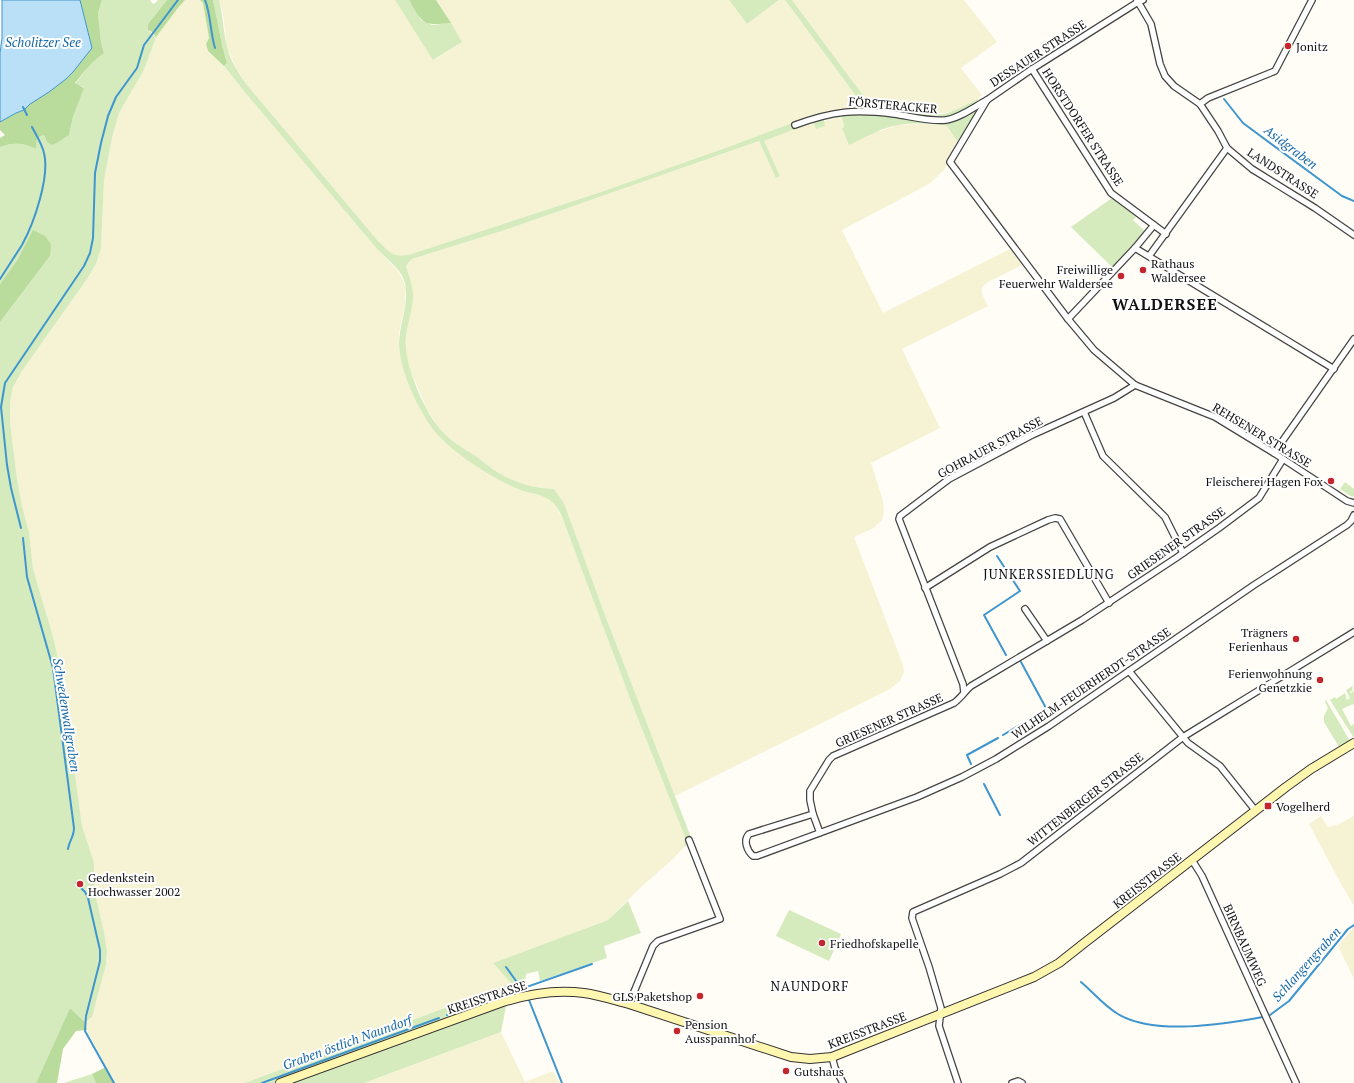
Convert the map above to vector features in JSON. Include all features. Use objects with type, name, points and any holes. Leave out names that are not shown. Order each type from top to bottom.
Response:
[{"type":"main road","name":"KREISSTRASSE","points":[[280,1083],[481,1010],[537,993],[568,991],[603,996],[790,1057],[810,1059],[832,1057],[1034,977],[1049,969],[1298,778],[1354,743]]},
{"type":"street","points":[[1200,104],[1208,98],[1275,71],[1312,0]]},
{"type":"street","name":"LANDSTRASSE","points":[[1139,1],[1151,24],[1160,64],[1165,76],[1174,86],[1200,104],[1218,131],[1227,148],[1256,172],[1315,208],[1354,235]]},
{"type":"street","name":"DESSAUER STRASSE","points":[[950,162],[987,100],[996,92],[1139,1]]},
{"type":"street","name":"HORSTDORFER STRASSE","points":[[1032,69],[1111,193],[1166,234]]},
{"type":"street","name":"FÖRSTERACKER","points":[[795,125],[817,116],[850,111],[871,111],[926,119],[945,120],[958,116],[987,100]]},
{"type":"street","points":[[1149,256],[1227,148]]},
{"type":"street","name":"REHSENER STRASSE","points":[[950,162],[1068,319],[1094,350],[1135,385],[1216,417],[1274,453],[1347,502],[1354,503]]},
{"type":"street","points":[[1068,319],[1135,248],[1154,225]]},
{"type":"street","points":[[1135,248],[1334,368]]},
{"type":"street","points":[[1274,453],[1354,339]]},
{"type":"street","name":"GOHRAUER STRASSE","points":[[964,692],[963,684],[899,519],[900,516],[949,479],[1032,435],[1114,398],[1135,385]]},
{"type":"street","points":[[1084,412],[1103,456],[1165,517],[1183,554]]},
{"type":"street","name":"GRIESENER STRASSE","points":[[813,814],[810,791],[833,756],[954,703],[972,686],[1047,641],[1183,554],[1259,498],[1283,459]]},
{"type":"street","name":"WILHELM-FEUERHERDT-STRASSE","points":[[813,814],[749,834],[746,837],[746,840],[750,853],[753,856],[757,856],[918,797],[980,768],[1049,726],[1256,583],[1347,525],[1354,515]]},
{"type":"street","points":[[925,588],[990,547],[1055,518],[1060,519],[1108,602]]},
{"type":"street","points":[[1025,609],[1047,641]]},
{"type":"street","name":"WITTENBERGER STRASSE","points":[[940,1015],[941,1008],[930,967],[912,918],[913,912],[1000,874],[1021,863],[1183,737],[1354,632]]},
{"type":"street","points":[[1129,671],[1188,743],[1220,766],[1256,810]]},
{"type":"street","points":[[813,814],[820,833]]},
{"type":"street","points":[[629,1004],[653,946],[658,942],[720,919],[689,840]]},
{"type":"street","name":"BIRNBAUMWEG","points":[[1192,860],[1202,876],[1296,1083]]},
{"type":"street","points":[[940,1015],[939,1026],[958,1083]]},
{"type":"street","points":[[832,1057],[835,1068],[843,1083]]},
{"type":"street","points":[[1012,1083],[1022,1083]]},
{"type":"shaded area","points":[[185,0],[200,0],[203,3],[209,38],[206,44],[208,51],[224,66],[377,249],[399,272],[406,288],[405,304],[399,334],[399,346],[409,383],[422,413],[432,428],[442,440],[480,468],[520,490],[545,497],[557,508],[565,525],[634,709],[685,837],[684,847],[673,859],[641,887],[608,920],[494,963],[511,983],[245,1083],[115,1083],[87,1030],[85,1022],[92,1017],[106,965],[107,951],[94,889],[94,876],[82,826],[61,670],[52,633],[33,569],[29,532],[17,479],[10,422],[10,403],[13,387],[22,371],[96,264],[101,248],[104,180],[112,138],[119,113],[144,70],[156,37]]},
{"type":"shaded area","points":[[219,0],[395,0],[434,60],[462,42],[436,0],[729,0],[747,24],[779,0],[785,0],[862,104],[859,108],[835,110],[816,114],[598,193],[408,255],[396,256],[391,254],[378,241],[247,85],[237,71],[227,47],[223,14]]},
{"type":"shaded area","points":[[792,0],[964,0],[997,42],[961,68],[982,95],[964,107],[946,113],[926,114],[871,106]]},
{"type":"shaded area","points":[[842,117],[844,127],[842,128],[881,131],[898,125],[921,124],[947,126],[957,141],[944,170],[929,184],[842,230],[883,313],[1010,249],[1022,265],[988,282],[982,287],[982,294],[988,306],[902,349],[940,428],[871,463],[883,501],[884,512],[882,520],[874,528],[854,537],[903,665],[904,672],[900,681],[890,689],[675,796],[605,615],[564,503],[554,489],[527,486],[504,476],[447,437],[427,409],[411,372],[407,358],[406,331],[413,294],[406,267],[412,259],[505,230],[759,141],[776,177],[780,176],[763,141],[813,122],[816,129],[824,121]]},
{"type":"shaded area","points":[[1321,816],[1328,827],[1339,824],[1354,816],[1354,906],[1309,824]]},
{"type":"shaded area","points":[[1354,928],[1354,979],[1338,946]]},
{"type":"shaded area","points":[[501,1032],[525,1082],[553,1071],[560,1083],[364,1083]]},
{"type":"green space","points":[[80,0],[102,0],[98,13],[101,42],[104,53],[92,63],[75,83],[84,88],[73,117],[69,135],[52,145],[47,142],[44,135],[37,138],[36,149],[27,145],[18,144],[10,144],[0,147],[0,138],[5,135],[0,130],[0,122],[24,110],[30,104],[66,79],[92,48]]},
{"type":"green space","points":[[102,0],[150,0],[154,4],[158,0],[167,0],[148,24],[148,30],[156,37],[144,70],[119,113],[112,138],[104,180],[101,248],[96,264],[22,371],[13,387],[10,403],[10,422],[17,479],[29,532],[33,569],[52,633],[61,670],[82,826],[94,863],[94,889],[107,951],[106,965],[92,1017],[85,1022],[70,1008],[36,1083],[0,1083],[0,322],[50,256],[18,259],[0,284],[0,147],[10,144],[18,144],[27,145],[36,149],[37,138],[44,135],[47,142],[69,135],[73,117],[84,87],[75,84],[91,63],[104,53],[101,42],[98,13]]},
{"type":"green space","points":[[167,0],[185,0],[156,37],[148,30],[148,24]]},
{"type":"green space","points":[[200,0],[213,0],[227,63],[224,66],[208,51],[206,44],[209,38],[203,3]]},
{"type":"green space","points":[[213,0],[219,0],[228,52],[235,67],[247,85],[378,241],[394,255],[408,255],[598,193],[816,114],[835,110],[859,108],[862,104],[785,0],[792,0],[871,106],[910,112],[940,114],[948,113],[978,99],[978,111],[969,126],[957,141],[947,126],[917,124],[899,125],[886,128],[849,145],[842,128],[844,127],[842,117],[824,120],[825,126],[816,129],[813,122],[764,141],[780,176],[776,178],[759,141],[505,230],[412,259],[406,267],[413,293],[412,306],[406,334],[407,356],[409,366],[421,398],[437,425],[456,443],[512,480],[540,488],[554,489],[564,503],[605,615],[692,840],[684,847],[685,837],[634,709],[564,522],[558,510],[548,499],[540,495],[522,491],[484,471],[449,446],[432,428],[415,399],[402,366],[399,344],[406,297],[404,279],[399,271],[377,249],[224,66],[227,63]]},
{"type":"green space","points":[[395,0],[409,0],[421,20],[432,25],[451,23],[462,42],[433,60]]},
{"type":"green space","points":[[409,0],[436,0],[451,23],[434,24],[424,22],[417,14]]},
{"type":"green space","points":[[729,0],[779,0],[747,24]]},
{"type":"green space","points":[[1112,198],[1136,217],[1133,220],[1145,231],[1112,267],[1071,227]]},
{"type":"green space","points":[[33,230],[45,236],[51,244],[50,256],[0,322],[0,284],[18,259]]},
{"type":"green space","points":[[1345,482],[1354,489],[1354,496],[1352,497],[1340,489]]},
{"type":"green space","points":[[1354,685],[1352,688],[1353,690],[1350,692],[1351,693],[1354,691],[1354,705],[1353,704],[1342,709],[1351,726],[1354,724],[1354,738],[1330,700],[1335,697],[1336,699],[1345,693],[1347,700],[1350,698],[1346,690]]},
{"type":"green space","points":[[1326,700],[1350,741],[1339,747],[1324,722],[1324,716],[1328,708],[1325,702]]},
{"type":"green space","points":[[628,901],[641,933],[604,946],[607,958],[540,981],[538,971],[526,974],[524,992],[508,996],[501,1032],[364,1083],[245,1083],[511,983],[493,963],[608,920]]},
{"type":"green space","points":[[789,910],[841,934],[829,961],[776,936]]},
{"type":"green space","points":[[70,1008],[85,1022],[87,1030],[76,1031],[63,1049],[57,1083],[36,1083]]},
{"type":"green space","points":[[106,1067],[115,1083],[96,1083],[92,1074]]},
{"type":"green space","points":[[92,1074],[96,1083],[64,1083]]},
{"type":"water","name":"Scholitzer See","points":[[2,0],[80,0],[92,48],[66,79],[30,104],[24,110],[0,122],[0,53],[2,38]]},
{"type":"waterway","name":"Schwedenwallgraben","points":[[21,528],[7,465],[1,407],[5,383],[84,266],[90,253],[93,238],[95,173],[108,116],[116,97],[137,68],[144,45],[178,0]]},
{"type":"waterway","name":"Schwedenwallgraben","points":[[205,0],[215,48]]},
{"type":"waterway","name":"Asidgraben","points":[[1224,99],[1243,123],[1342,196],[1354,201]]},
{"type":"waterway","name":"Scholitzer See","points":[[23,107],[27,115]]},
{"type":"waterway","points":[[0,279],[27,236],[36,213],[43,187],[45,174],[44,153],[32,127]]},
{"type":"waterway","name":"Schwedenwallgraben","points":[[23,538],[27,577],[53,668],[74,828],[68,849]]},
{"type":"waterway","name":"Schlangengraben","points":[[997,556],[1020,591],[984,615],[1006,655]]},
{"type":"waterway","name":"Schlangengraben","points":[[1003,735],[1046,708],[1021,662]]},
{"type":"waterway","name":"Schlangengraben","points":[[971,764],[967,755],[998,738]]},
{"type":"waterway","name":"Schlangengraben","points":[[984,784],[1000,815]]},
{"type":"waterway","name":"Schwedenwallgraben","points":[[76,883],[85,892],[88,898],[100,950],[100,961],[86,1016],[85,1031],[114,1083]]},
{"type":"waterway","name":"Schlangengraben","points":[[1270,1015],[1289,1001],[1348,929],[1354,925]]},
{"type":"waterway","name":"Graben östlich Naundorf","points":[[447,1015],[592,964]]},
{"type":"waterway","points":[[506,967],[524,992]]},
{"type":"waterway","name":"Schlangengraben","points":[[1081,982],[1113,1011],[1133,1021],[1150,1025],[1209,1025],[1263,1017]]},
{"type":"waterway","points":[[529,1000],[562,1083]]},
{"type":"waterway","name":"Graben östlich Naundorf","points":[[262,1083],[439,1018]]},
{"type":"place","name":"Jonitz","points":[[1288,46]]},
{"type":"place","name":"Rathaus Waldersee","points":[[1143,270]]},
{"type":"place","name":"Freiwillige Feuerwehr Waldersee","points":[[1121,276]]},
{"type":"place","name":"Fleischerei Hagen Fox","points":[[1331,481]]},
{"type":"place","name":"Trägners Ferienhaus","points":[[1296,639]]},
{"type":"place","name":"Ferienwohnung Genetzkie","points":[[1320,680]]},
{"type":"place","name":"Vogelherd","points":[[1268,806]]},
{"type":"place","name":"Gedenkstein Hochwasser 2002","points":[[80,884]]},
{"type":"place","name":"Friedhofskapelle","points":[[822,943]]},
{"type":"place","name":"GLS Paketshop","points":[[700,996]]},
{"type":"place","name":"Pension Ausspannhof","points":[[677,1031]]},
{"type":"place","name":"Gutshaus","points":[[786,1071]]},
{"type":"district","name":"WALDERSEE","points":[[1165,304]]},
{"type":"district","name":"JUNKERSSIEDLUNG","points":[[1049,574]]},
{"type":"district","name":"NAUNDORF","points":[[810,986]]}]
